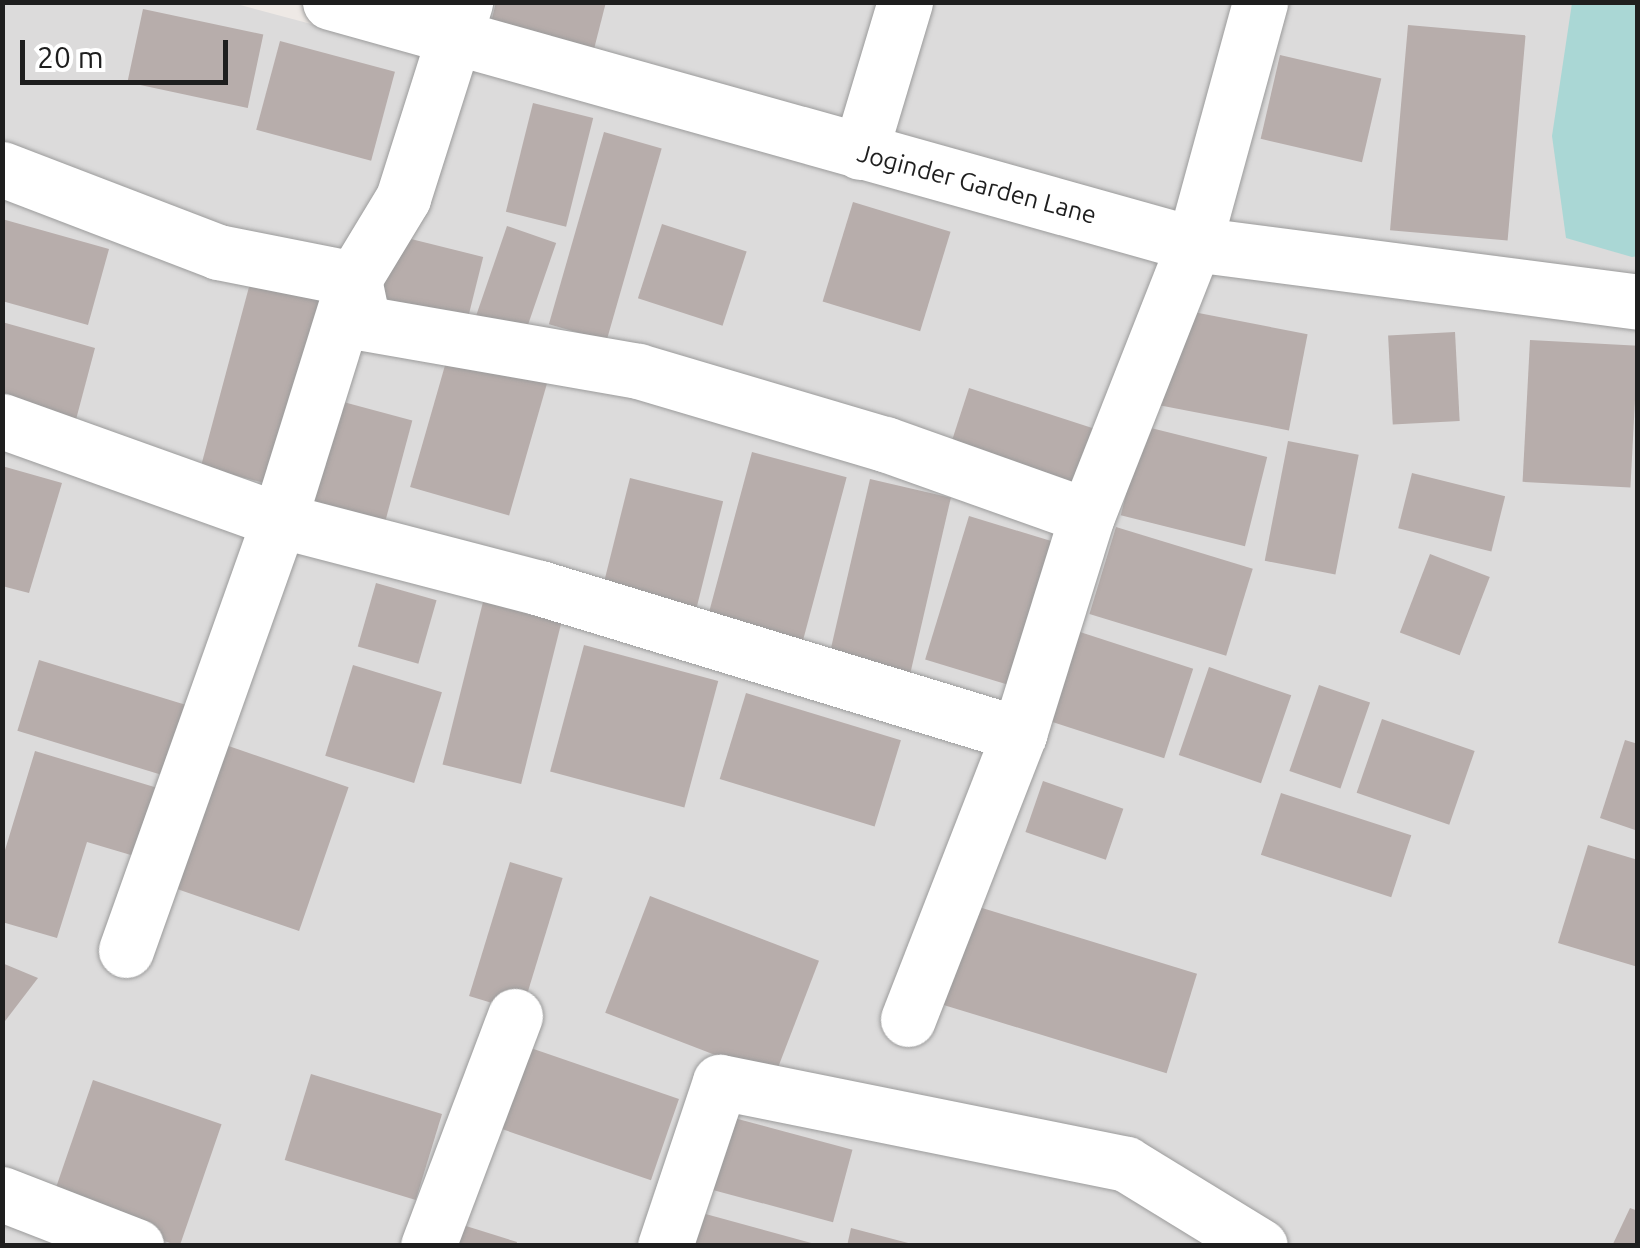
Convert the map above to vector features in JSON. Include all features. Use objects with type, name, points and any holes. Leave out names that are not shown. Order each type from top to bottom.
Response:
[{"type":"street","name":"Joginder Garden Lane","points":[[330,2],[460,19],[860,152],[1194,244],[1638,302]]},
{"type":"street","points":[[860,152],[904,2]]},
{"type":"street","points":[[908,1018],[1020,734],[1086,516],[1194,244],[1260,2]]},
{"type":"street","points":[[126,950],[279,520],[354,279],[403,198],[460,19]]},
{"type":"street","points":[[2,169],[218,252],[354,279]]},
{"type":"street","points":[[354,279],[364,323],[638,371],[885,444],[1086,516]]},
{"type":"street","points":[[2,421],[279,520],[540,588],[1020,734]]},
{"type":"street","points":[[428,1246],[515,1016]]},
{"type":"street","points":[[665,1246],[720,1082],[1126,1164],[1260,1246]]},
{"type":"street","points":[[2,1194],[136,1246]]},
{"type":"shaded area","points":[[4,3],[233,3],[386,44],[1637,318],[1637,1245],[3,1246]]},
{"type":"shaded area","points":[[355,3],[1637,3],[1637,286],[1208,233]]},
{"type":"water","points":[[1572,3],[1637,3],[1638,256],[1566,238],[1552,136]]},
{"type":"building","points":[[496,2],[606,2],[593,53],[490,27]]},
{"type":"building","points":[[143,9],[263,35],[248,108],[127,82]]},
{"type":"building","points":[[1408,25],[1526,35],[1508,241],[1390,230]]},
{"type":"building","points":[[280,41],[395,72],[371,161],[256,130]]},
{"type":"building","points":[[1280,55],[1381,78],[1362,162],[1261,139]]},
{"type":"building","points":[[533,103],[593,118],[566,227],[506,212]]},
{"type":"building","points":[[604,132],[662,149],[607,341],[549,324]]},
{"type":"building","points":[[853,202],[951,232],[920,331],[823,301]]},
{"type":"building","points":[[2,219],[109,249],[88,325],[2,301]]},
{"type":"building","points":[[662,224],[747,252],[723,326],[638,298]]},
{"type":"building","points":[[507,226],[556,243],[525,334],[476,317]]},
{"type":"building","points":[[391,234],[483,257],[465,330],[373,307]]},
{"type":"building","points":[[253,272],[329,292],[277,487],[201,466]]},
{"type":"building","points":[[1178,309],[1308,334],[1289,430],[1159,405]]},
{"type":"building","points":[[2,322],[95,348],[74,427],[2,407]]},
{"type":"building","points":[[1455,332],[1460,421],[1393,424],[1388,336]]},
{"type":"building","points":[[1530,340],[1638,346],[1630,487],[1523,482]]},
{"type":"building","points":[[452,341],[551,369],[509,516],[410,487]]},
{"type":"building","points":[[969,388],[1095,429],[1072,499],[946,458]]},
{"type":"building","points":[[336,400],[412,420],[385,521],[309,500]]},
{"type":"building","points":[[1143,426],[1267,457],[1245,546],[1121,515]]},
{"type":"building","points":[[1288,441],[1359,455],[1335,574],[1265,561]]},
{"type":"building","points":[[752,452],[847,477],[802,644],[707,619]]},
{"type":"building","points":[[2,466],[62,483],[29,593],[2,586]]},
{"type":"building","points":[[1412,473],[1505,496],[1491,552],[1398,528]]},
{"type":"building","points":[[630,478],[723,501],[696,609],[603,586]]},
{"type":"building","points":[[870,479],[951,498],[908,683],[827,664]]},
{"type":"building","points":[[969,516],[1056,543],[1012,686],[925,659]]},
{"type":"building","points":[[1116,527],[1253,569],[1226,656],[1089,614]]},
{"type":"building","points":[[1430,554],[1490,577],[1460,655],[1400,632]]},
{"type":"building","points":[[488,582],[567,602],[521,784],[443,764]]},
{"type":"building","points":[[376,583],[437,600],[418,664],[358,646]]},
{"type":"building","points":[[1080,632],[1193,669],[1164,758],[1051,721]]},
{"type":"building","points":[[584,645],[718,681],[684,808],[550,772]]},
{"type":"building","points":[[39,660],[203,710],[181,781],[17,731]]},
{"type":"building","points":[[353,665],[442,692],[414,783],[325,756]]},
{"type":"building","points":[[1209,667],[1291,695],[1261,783],[1179,755]]},
{"type":"building","points":[[1319,685],[1370,703],[1340,789],[1289,771]]},
{"type":"building","points":[[746,693],[901,740],[875,826],[720,779]]},
{"type":"building","points":[[1382,719],[1475,751],[1449,825],[1357,793]]},
{"type":"building","points":[[1625,740],[1638,744],[1638,831],[1600,818]]},
{"type":"building","points":[[220,743],[349,787],[299,931],[171,887]]},
{"type":"building","points":[[35,751],[161,789],[141,858],[87,842],[57,938],[2,922],[2,860]]},
{"type":"building","points":[[1043,781],[1123,809],[1106,860],[1025,832]]},
{"type":"building","points":[[1281,793],[1411,835],[1391,897],[1261,855]]},
{"type":"building","points":[[1588,845],[1638,860],[1638,967],[1558,943]]},
{"type":"building","points":[[510,862],[563,878],[522,1012],[469,996]]},
{"type":"building","points":[[650,896],[819,961],[774,1078],[605,1013]]},
{"type":"building","points":[[956,900],[1197,974],[1167,1073],[926,999]]},
{"type":"building","points":[[2,963],[38,978],[2,1025]]},
{"type":"building","points":[[522,1045],[679,1099],[651,1180],[494,1126]]},
{"type":"building","points":[[311,1074],[442,1114],[416,1200],[285,1160]]},
{"type":"building","points":[[93,1080],[222,1124],[180,1246],[51,1202]]},
{"type":"building","points":[[723,1115],[852,1150],[833,1222],[704,1187]]},
{"type":"building","points":[[1630,1208],[1638,1211],[1638,1246],[1612,1246]]},
{"type":"building","points":[[691,1210],[815,1244],[682,1246]]},
{"type":"building","points":[[450,1221],[517,1242],[516,1246],[442,1246]]},
{"type":"building","points":[[851,1228],[912,1244],[912,1246],[847,1246]]}]
